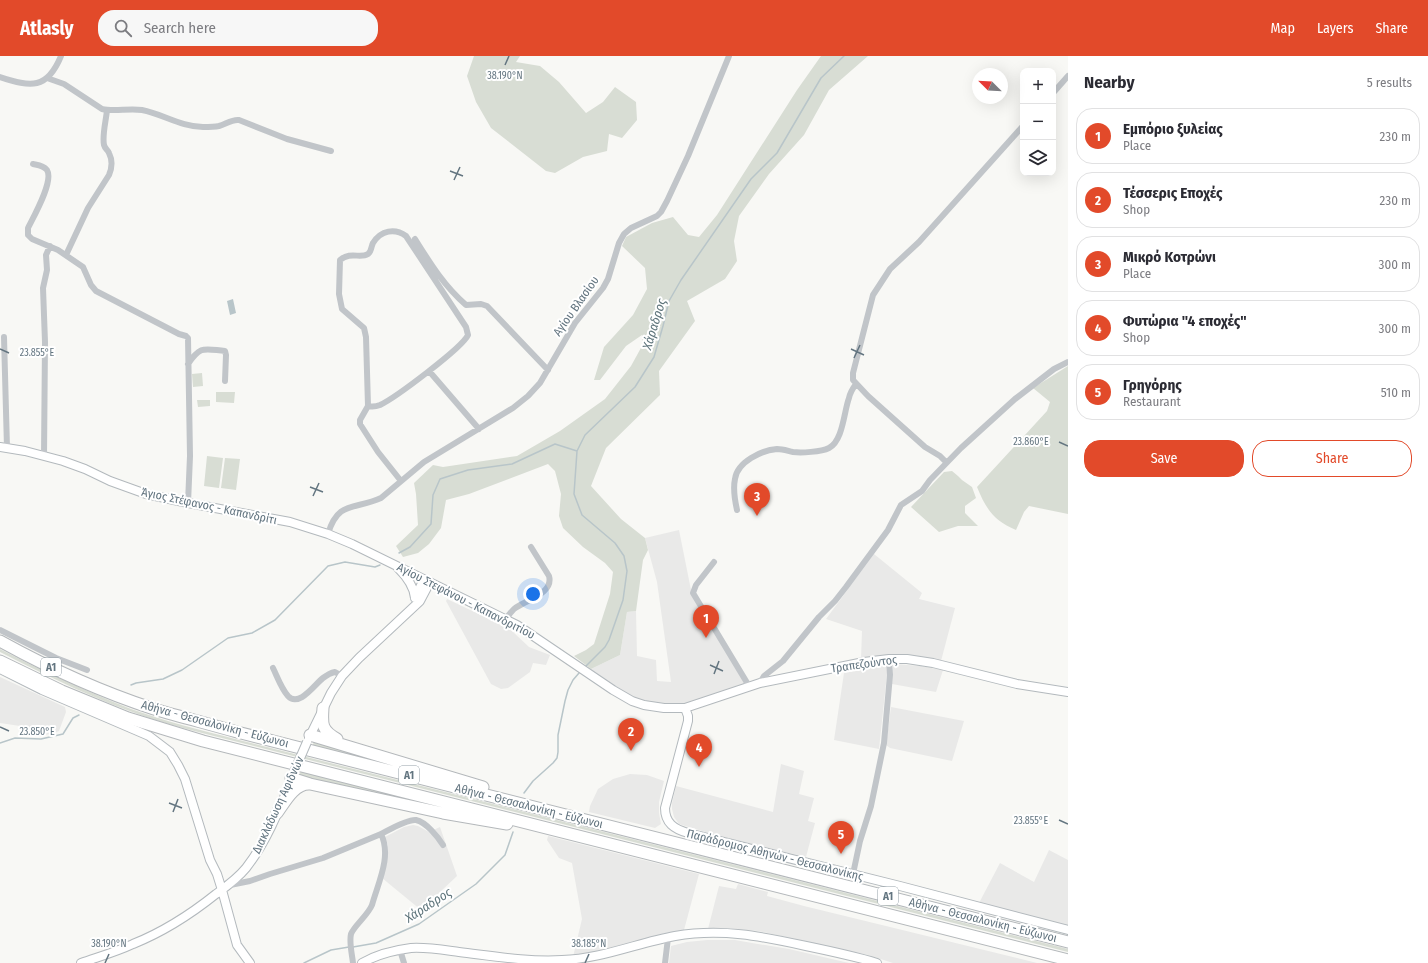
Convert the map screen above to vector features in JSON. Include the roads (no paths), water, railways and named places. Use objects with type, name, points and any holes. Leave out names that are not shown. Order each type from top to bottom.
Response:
[{"type":"highway","name":"Αθήνα - Θεσσαλονίκη - Εύζωνοι","points":[[0,641],[70,676],[138,702],[207,724],[1068,942]]},
{"type":"highway","name":"Αθήνα - Θεσσαλονίκη - Εύζωνοι","points":[[0,660],[62,691],[151,727],[228,749],[1068,960]]},
{"type":"highway","points":[[323,708],[324,728],[328,734],[347,746]]},
{"type":"highway","points":[[195,717],[207,724]]},
{"type":"highway","points":[[308,739],[347,746],[521,798],[580,819]]},
{"type":"highway","points":[[293,775],[310,784],[443,813],[575,835]]},
{"type":"highway","points":[[277,813],[298,787],[305,784],[310,784]]},
{"type":"main road","name":"Άγιος Στέφανος - Καπανδρίτι","points":[[3,447],[44,456],[85,469],[128,488],[160,498],[284,521],[328,534]]},
{"type":"main road","name":"Αγίου Στεφάνου - Καπανδριτίου","points":[[328,534],[362,548],[506,620],[534,636],[625,698],[651,706],[664,708],[685,708]]},
{"type":"main road","points":[[395,564],[409,581],[413,588],[415,598]]},
{"type":"main road","name":"Διακλάδωση Αφιδνών","points":[[411,609],[415,598],[427,580]]},
{"type":"main road","name":"Διακλάδωση Αφιδνών","points":[[81,963],[132,945],[166,928],[230,885],[238,877],[255,855],[277,813],[308,739],[331,693],[342,676],[359,658],[420,601],[427,580]]},
{"type":"main road","name":"Τραπεζούντος","points":[[685,708],[760,683],[864,662],[889,659],[907,659],[932,663],[1004,681],[1068,692]]},
{"type":"main road","points":[[0,669],[49,693],[148,736],[164,747],[174,758],[185,779],[210,860],[217,874],[219,892],[237,945],[250,963]]},
{"type":"main road","name":"Παράδρομος Αθηνών - Θεσσαλονίκης","points":[[685,708],[688,721],[665,804],[665,814],[671,825],[678,830],[1068,930]]},
{"type":"main road","points":[[362,963],[381,955],[412,948],[434,949],[531,960],[562,960],[596,956],[668,938],[710,932],[740,933],[859,957],[877,963]]},
{"type":"street","points":[[0,77],[19,83],[28,84],[43,81],[58,64],[61,56]]},
{"type":"street","name":"Αγίου Βλασίου","points":[[328,534],[331,524],[345,509],[377,500],[393,489],[424,462],[513,408],[528,396],[540,383],[565,338],[603,288],[608,278],[619,243],[624,234],[631,228],[657,216],[661,212],[688,156],[729,56]]},
{"type":"street","points":[[1056,90],[1068,76]]},
{"type":"street","points":[[47,78],[64,84],[96,106],[107,110],[143,110],[162,115],[189,126],[202,127],[212,127],[234,120],[239,120],[286,139],[331,151]]},
{"type":"street","points":[[66,255],[88,208],[111,170],[111,160],[108,151],[104,146],[107,110]]},
{"type":"street","points":[[946,462],[940,456],[925,447],[856,384],[853,380],[853,373],[873,295],[876,289],[890,269],[919,242],[1020,129]]},
{"type":"street","points":[[33,164],[43,166],[46,169],[49,180],[46,190],[28,228],[28,235],[32,239],[50,246],[66,255],[82,268],[96,291],[179,334],[186,336],[188,340],[190,456],[188,503]]},
{"type":"street","points":[[368,406],[374,407],[381,404],[429,371],[466,340],[468,335],[468,331],[406,236],[400,231],[390,230],[382,234],[374,242],[368,254],[345,256],[340,260],[339,294],[342,309],[364,328],[365,333],[368,406],[360,420],[360,424],[378,452],[401,481]]},
{"type":"street","points":[[415,239],[441,279],[460,300],[466,305],[480,304],[487,306],[548,370]]},
{"type":"street","points":[[44,456],[45,342],[43,288],[47,270],[46,255],[50,246]]},
{"type":"street","points":[[3,447],[4,337]]},
{"type":"street","points":[[188,364],[199,350],[225,350],[225,381]]},
{"type":"street","points":[[760,683],[764,676],[783,661],[819,617],[835,601],[890,527],[902,505],[922,491],[946,462],[1015,399],[1054,369],[1068,362]]},
{"type":"street","points":[[429,371],[479,429]]},
{"type":"street","points":[[737,510],[735,479],[742,465],[753,457],[769,450],[779,449],[794,452],[814,451],[829,448],[837,441],[840,435],[850,395],[856,384]]},
{"type":"street","points":[[506,620],[514,609],[540,594],[549,585],[549,576],[531,547]]},
{"type":"street","points":[[714,562],[696,586],[693,593],[749,686]]},
{"type":"street","points":[[0,630],[44,652],[87,670]]},
{"type":"street","points":[[853,874],[860,841],[871,806],[884,743],[890,676],[889,659]]},
{"type":"street","points":[[273,668],[288,696],[295,699],[302,698],[323,678],[330,674],[335,672],[342,676]]},
{"type":"street","points":[[230,885],[250,882],[270,874],[323,858],[411,820],[417,820],[434,832],[443,845]]},
{"type":"street","points":[[353,963],[351,938],[352,931],[369,911],[372,905],[384,863],[386,852],[381,834]]},
{"type":"street","points":[[665,963],[668,938]]},
{"type":"street","points":[[400,950],[404,963]]},
{"type":"waterway","name":"Χάραδρος","points":[[586,666],[605,647],[609,640],[623,600],[627,571],[624,556],[615,543],[582,515],[574,494],[577,451],[585,435],[635,387],[654,357],[669,301],[681,280],[751,179],[777,153],[821,78],[844,56]]},
{"type":"waterway","points":[[399,553],[410,547],[431,524],[433,495],[440,479],[468,470],[512,464],[555,444],[577,451]]},
{"type":"waterway","points":[[131,685],[163,679],[182,670],[228,638],[252,633],[275,620],[328,566],[345,562],[375,567],[380,565]]},
{"type":"waterway","name":"Χάραδρος","points":[[524,793],[533,781],[557,758],[558,735],[565,701],[568,690],[573,680],[579,673]]},
{"type":"waterway","points":[[0,743],[15,738],[41,739],[63,734],[73,718],[79,715]]},
{"type":"waterway","name":"Χάραδρος","points":[[353,947],[376,943],[419,924],[476,884],[505,855],[513,832]]},
{"type":"waterway","name":"Χάραδρος","points":[[304,963],[331,950],[349,947]]},
{"type":"place","name":"Μικρό Κοτρώνι","points":[[757,516]]},
{"type":"place","name":"Εμπόριο ξυλείας","points":[[706,638]]},
{"type":"place","name":"Τέσσερις Εποχές","points":[[631,751]]},
{"type":"place","name":"Φυτώρια \"4 εποχές\"","points":[[699,767]]},
{"type":"place","name":"Γρηγόρης","points":[[841,854]]}]
